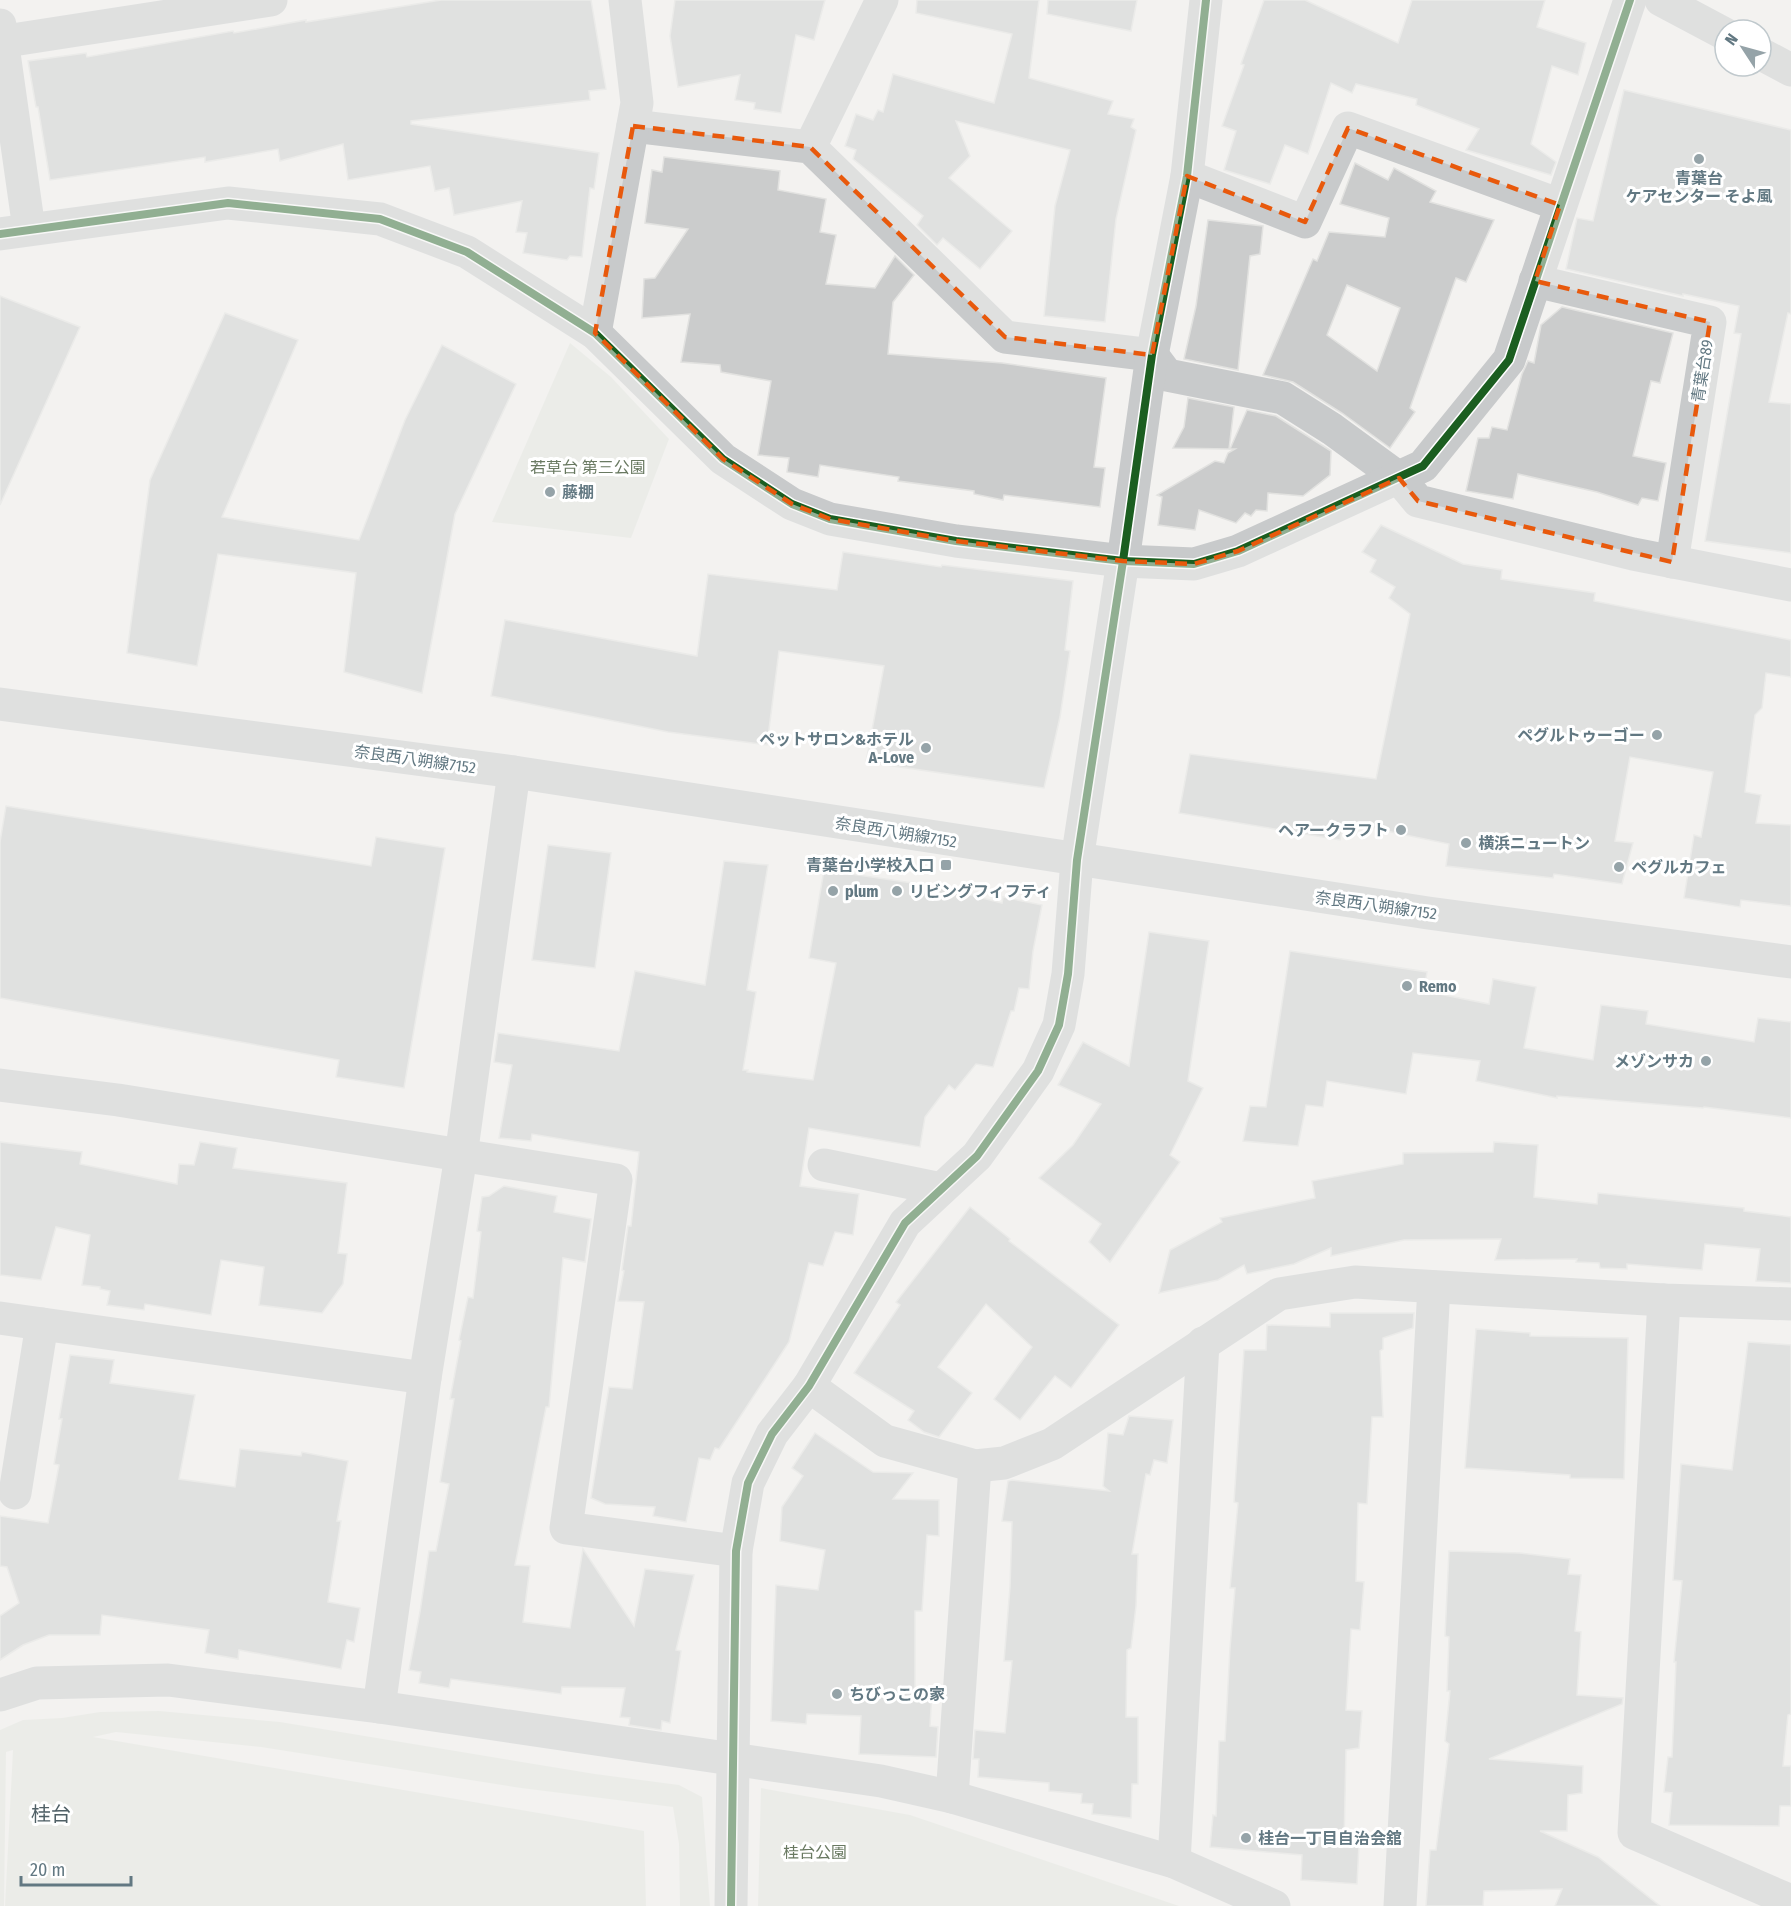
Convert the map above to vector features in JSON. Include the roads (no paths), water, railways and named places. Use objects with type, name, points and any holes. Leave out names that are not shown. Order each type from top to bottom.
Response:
[{"type":"street","points":[[271,0],[1,36],[14,231],[228,202],[380,219],[467,252],[595,333],[723,459],[792,504],[830,519],[956,541],[1124,561],[1194,564],[1238,551],[1423,466],[1509,360],[1630,0]]},
{"type":"street","points":[[595,333],[637,103],[625,0]]},
{"type":"street","points":[[810,147],[882,0]]},
{"type":"street","points":[[731,1906],[736,1551],[748,1483],[772,1434],[809,1386],[906,1223],[977,1156],[1038,1071],[1059,1025],[1068,974],[1077,860],[1124,561],[1152,355],[1186,176],[1206,0]]},
{"type":"street","points":[[1661,0],[1713,28]]},
{"type":"street","points":[[1773,60],[1791,70]]},
{"type":"street","points":[[633,126],[810,147],[1005,337],[1152,355],[1167,375],[1283,398],[1332,429],[1398,478],[1418,501],[1672,562],[1791,585]]},
{"type":"street","points":[[1186,176],[1305,222],[1348,128],[1560,205]]},
{"type":"street","name":"青葉台89","points":[[1535,281],[1710,322],[1672,562]]},
{"type":"street","name":"奈良西八朔線7152","points":[[0,704],[514,772],[1428,913],[1791,962]]},
{"type":"street","points":[[379,1707],[425,1378],[461,1156],[514,772]]},
{"type":"street","points":[[0,1085],[118,1100],[616,1180],[567,1528],[736,1551]]},
{"type":"street","points":[[824,1165],[941,1190]]},
{"type":"street","points":[[809,1386],[885,1441],[975,1466],[1004,1463],[1052,1444],[1279,1294],[1355,1282],[1664,1300],[1791,1304]]},
{"type":"street","points":[[1401,1906],[1434,1287]]},
{"type":"street","points":[[1664,1300],[1634,1833],[1791,1901]]},
{"type":"street","points":[[0,1318],[425,1378]]},
{"type":"street","points":[[15,1493],[42,1324]]},
{"type":"street","points":[[1174,1862],[1203,1343]]},
{"type":"street","points":[[952,1797],[975,1466]]},
{"type":"street","points":[[0,1695],[37,1683],[168,1680],[379,1707],[881,1781],[952,1797],[1174,1862],[1274,1906]]},
{"type":"place","name":"青葉台 ケアセンター そよ風","points":[[1699,159]]},
{"type":"place","name":"藤棚","points":[[550,492]]},
{"type":"place","name":"ペグルトゥーゴー","points":[[1657,735]]},
{"type":"place","name":"ペットサロン&ホテル A-Love","points":[[926,748]]},
{"type":"place","name":"ヘアークラフト","points":[[1401,830]]},
{"type":"place","name":"横浜ニュートン","points":[[1466,843]]},
{"type":"place","name":"青葉台小学校入口","points":[[946,865]]},
{"type":"place","name":"ペグルカフェ","points":[[1619,867]]},
{"type":"place","name":"plum","points":[[833,891]]},
{"type":"place","name":"リビングフィフティ","points":[[897,891]]},
{"type":"place","name":"Remo","points":[[1407,986]]},
{"type":"place","name":"メゾンサカ","points":[[1706,1061]]},
{"type":"place","name":"ちびっこの家","points":[[837,1694]]},
{"type":"place","name":"桂台一丁目自治会舘","points":[[1246,1838]]},
{"type":"district","name":"桂台","points":[[51,1814]]},
{"type":"park label","name":"若草台 第三公園","points":[[588,467]]},
{"type":"park label","name":"桂台公園","points":[[815,1852]]}]
